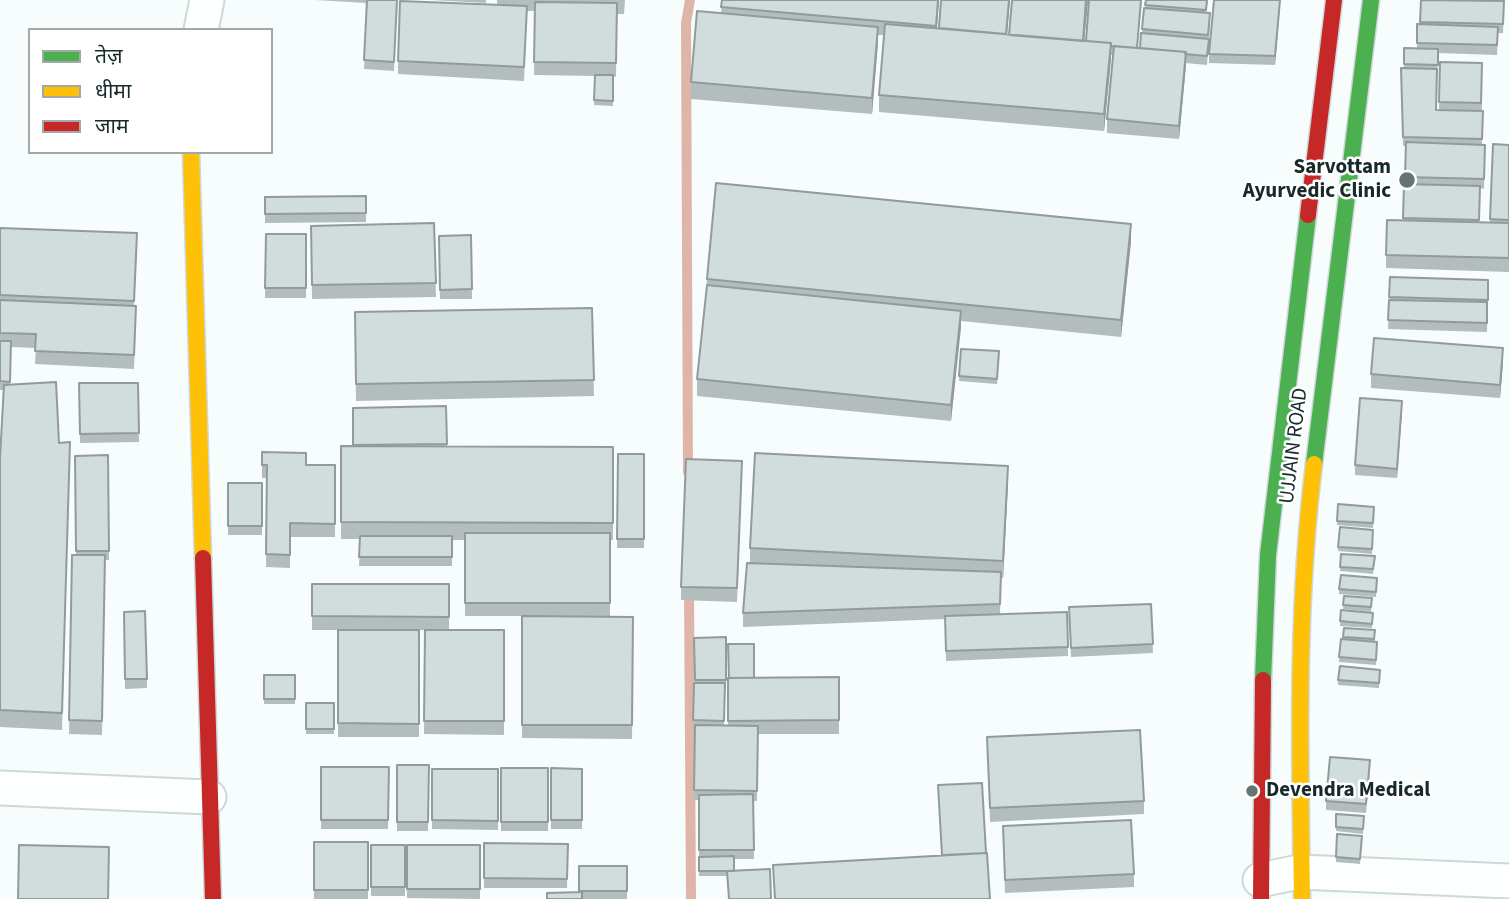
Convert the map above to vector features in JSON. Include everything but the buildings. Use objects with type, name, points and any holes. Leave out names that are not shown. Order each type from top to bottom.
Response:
[{"type":"main road","name":"UJJAIN ROAD","points":[[1260,890],[1260,758],[1268,555],[1334,0]]},
{"type":"main road","name":"UJJAIN ROAD","points":[[1300,886],[1299,680],[1303,549],[1371,0]]},
{"type":"main road","points":[[191,154],[213,899]]},
{"type":"street","points":[[201,28],[207,0]]},
{"type":"street","points":[[0,788],[209,797]]},
{"type":"street","points":[[1260,890],[1300,886],[1509,881]]},
{"type":"waterway","points":[[688,472],[686,23],[690,0]]},
{"type":"waterway","points":[[689,588],[691,899]]},
{"type":"traffic: fast","points":[[1314,464],[1371,0]]},
{"type":"traffic: fast","points":[[1263,680],[1268,555],[1308,215]]},
{"type":"traffic: slow","points":[[191,154],[203,558]]},
{"type":"traffic: slow","points":[[1302,899],[1302,627],[1314,464]]},
{"type":"traffic: jam","points":[[1308,215],[1334,0]]},
{"type":"traffic: jam","points":[[203,558],[213,899]]},
{"type":"traffic: jam","points":[[1261,899],[1263,680]]},
{"type":"place","name":"Sarvottam Ayurvedic Clinic","points":[[1407,180]]},
{"type":"place","name":"Devendra Medical","points":[[1252,791]]}]
